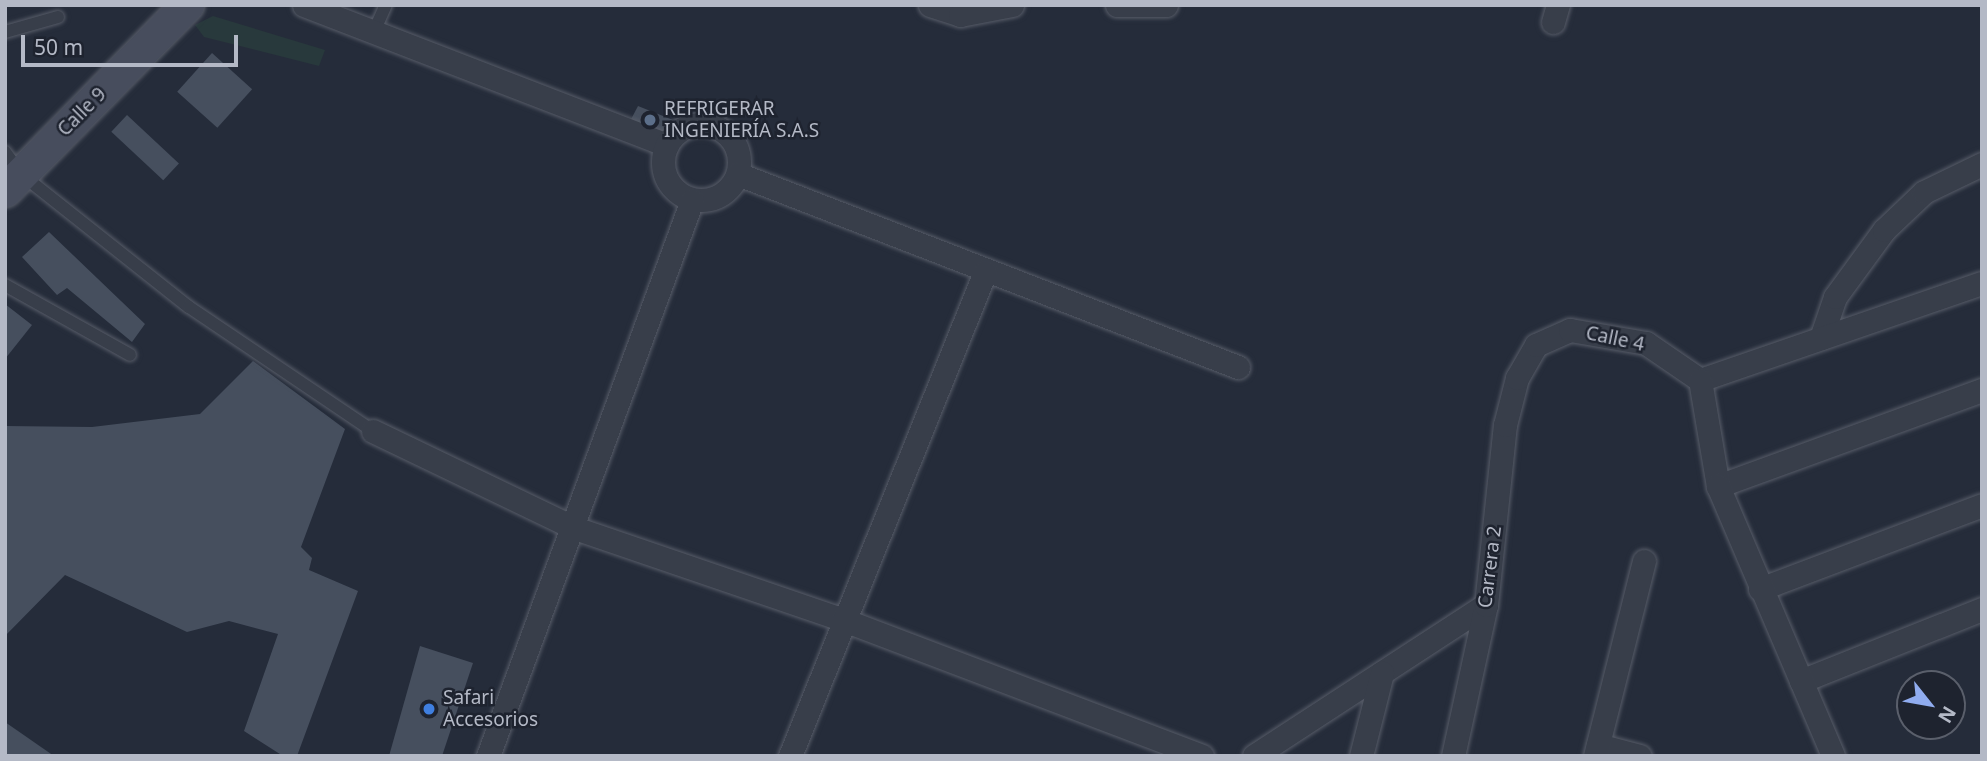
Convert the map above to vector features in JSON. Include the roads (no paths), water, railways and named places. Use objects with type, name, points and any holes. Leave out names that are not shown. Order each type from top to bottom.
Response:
[{"type":"main road","name":"Calle 9","points":[[11,172],[187,5]]},
{"type":"street","points":[[304,5],[372,36],[667,145]]},
{"type":"street","points":[[930,5],[960,15],[1012,5]]},
{"type":"street","points":[[1117,5],[1166,5]]},
{"type":"street","points":[[685,128],[721,129],[737,149],[738,174],[724,193],[692,200],[669,185],[662,159],[667,145],[685,128]]},
{"type":"street","points":[[1821,338],[1835,297],[1884,230],[1924,192],[1982,164]]},
{"type":"street","points":[[738,174],[985,272],[1238,367]]},
{"type":"street","points":[[488,756],[575,527],[692,200]]},
{"type":"street","points":[[790,756],[985,272]]},
{"type":"street","points":[[1833,756],[1718,486],[1699,380],[1982,283]]},
{"type":"street","name":"Calle 4","points":[[1517,378],[1536,345],[1570,330],[1646,343],[1699,380]]},
{"type":"street","name":"Carrera 2","points":[[1453,756],[1486,606],[1505,425],[1517,378]]},
{"type":"street","points":[[1718,486],[1982,390]]},
{"type":"street","points":[[373,431],[575,527],[844,620],[1202,756]]},
{"type":"street","points":[[1760,589],[1982,505]]},
{"type":"street","points":[[1640,756],[1596,750],[1644,561]]},
{"type":"street","points":[[1254,756],[1486,606]]},
{"type":"street","points":[[1801,681],[1982,609]]},
{"type":"street","points":[[1361,756],[1382,673]]},
{"type":"lane","points":[[372,36],[387,5]]},
{"type":"lane","points":[[5,32],[58,17]]},
{"type":"lane","points":[[11,172],[189,307],[373,431]]},
{"type":"lane","points":[[5,285],[130,355]]},
{"type":"place","name":"REFRIGERAR INGENIERÍA S.A.S","points":[[650,120]]},
{"type":"place","name":"Safari Accesorios","points":[[429,709]]}]
